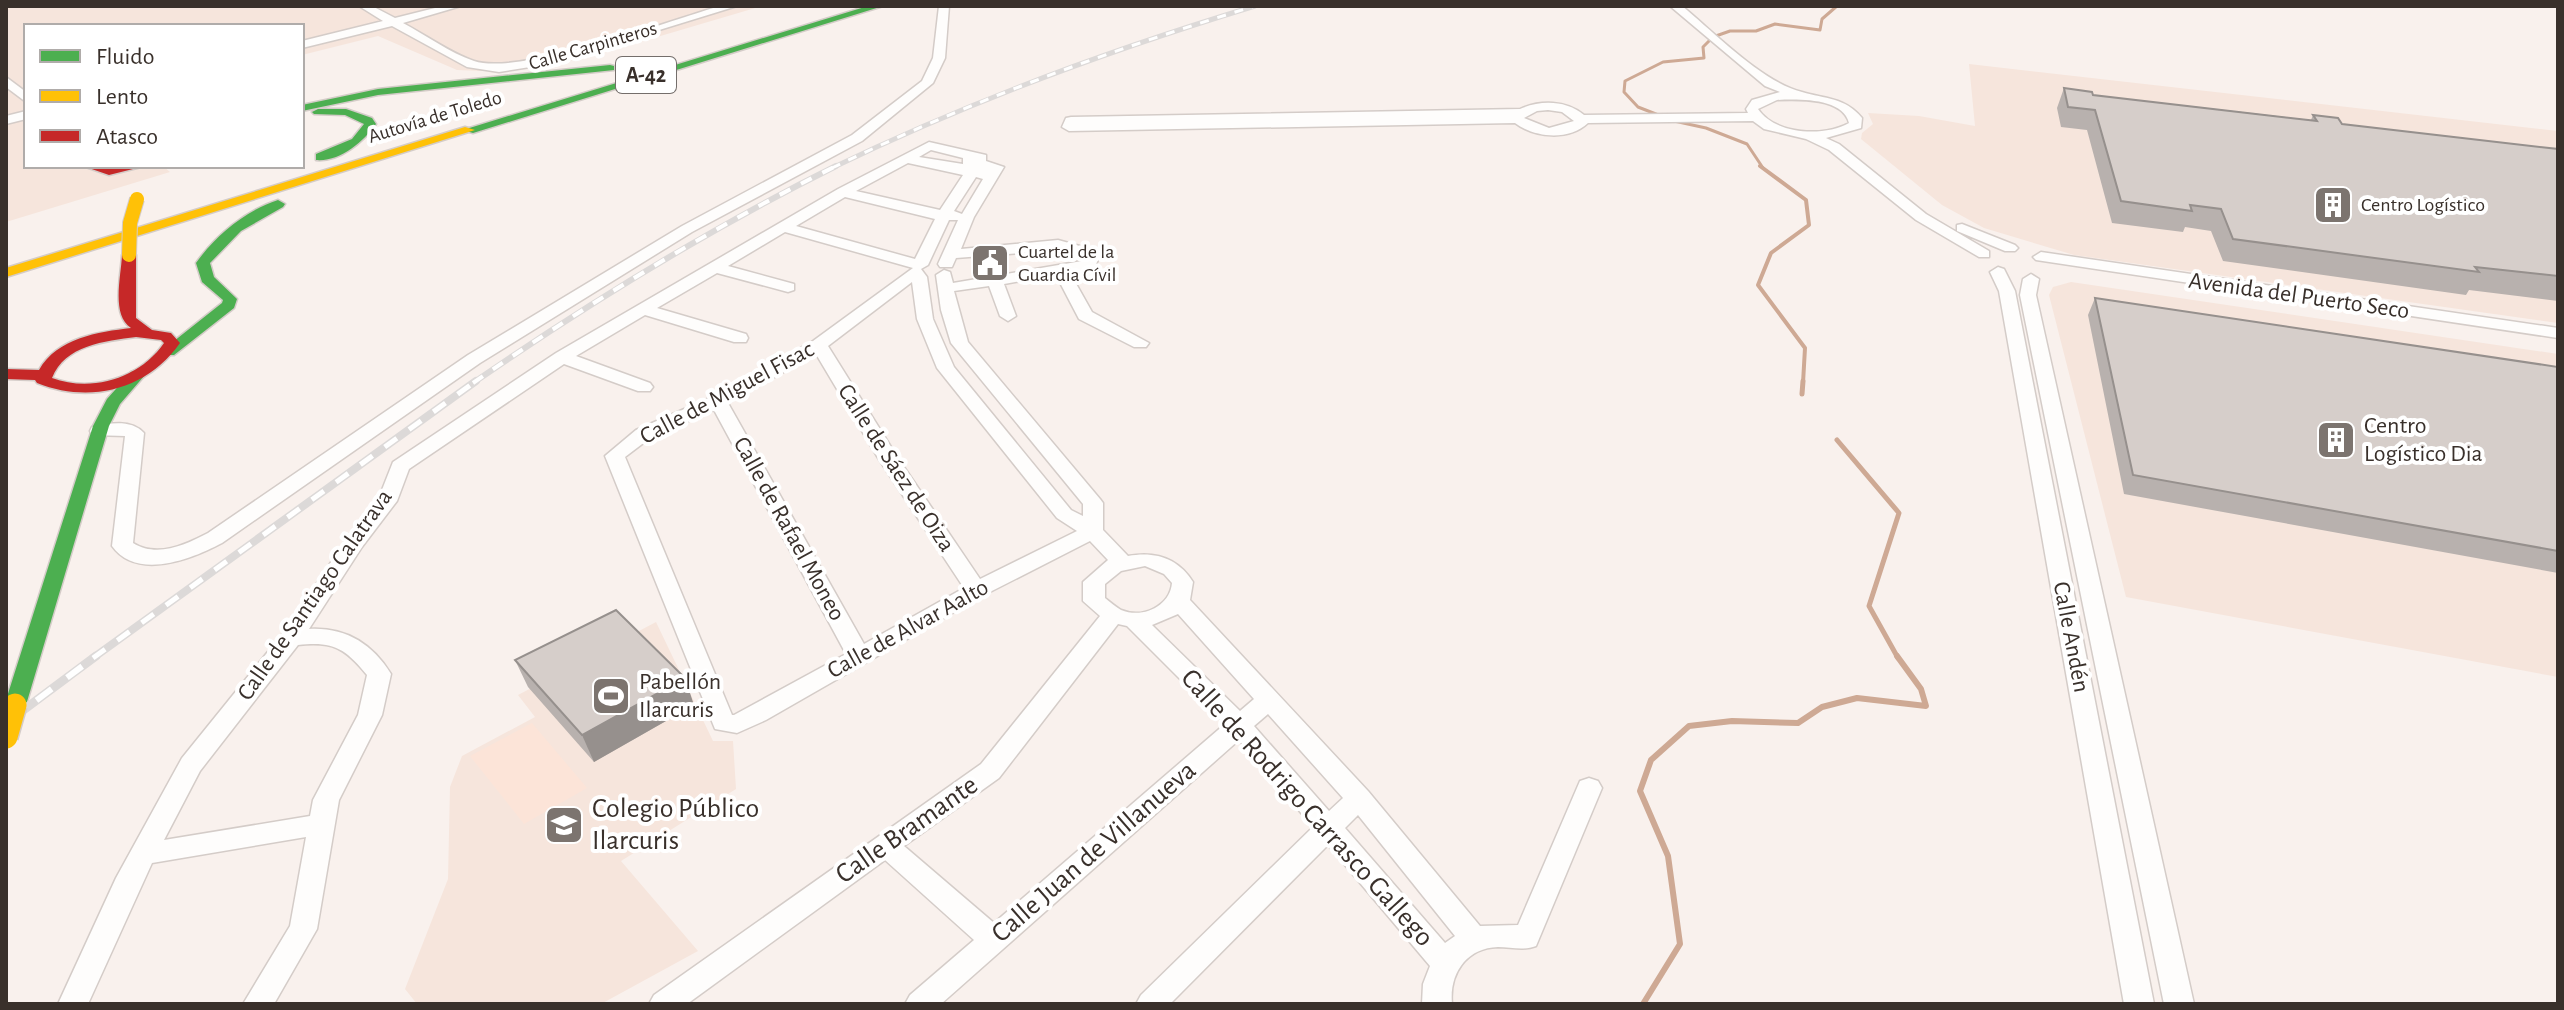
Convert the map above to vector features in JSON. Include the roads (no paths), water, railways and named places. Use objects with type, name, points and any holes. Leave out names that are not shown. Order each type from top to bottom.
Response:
[{"type":"main road","name":"Autovía de Toledo","points":[[304,164],[837,6]]},
{"type":"main road","name":"Autovía de Toledo","points":[[6,273],[768,37],[878,6]]},
{"type":"main road","points":[[304,110],[381,91],[548,77],[645,61]]},
{"type":"main road","points":[[304,111],[346,112],[363,117],[370,124],[363,137],[353,144],[304,164]]},
{"type":"main road","points":[[6,737],[100,428],[113,402],[137,375],[229,305],[230,299],[207,279],[203,263],[210,249],[227,234],[306,190],[414,146]]},
{"type":"main road","points":[[97,168],[143,178],[130,223],[126,304],[129,320],[145,331]]},
{"type":"main road","name":"Autovía de Toledo","points":[[6,257],[293,168]]},
{"type":"main road","points":[[42,375],[54,359],[111,329],[126,304]]},
{"type":"main road","points":[[94,340],[145,331],[170,339],[169,352]]},
{"type":"main road","points":[[6,374],[42,375]]},
{"type":"main road","points":[[42,375],[46,384],[70,389],[103,386],[137,375]]},
{"type":"main road","points":[[70,389],[97,406],[100,428]]},
{"type":"street","points":[[364,6],[395,21]]},
{"type":"street","points":[[304,44],[456,6]]},
{"type":"street","points":[[699,6],[712,12]]},
{"type":"street","name":"Calle Carpinteros","points":[[395,21],[471,64],[499,68],[545,61],[732,6]]},
{"type":"street","points":[[100,428],[124,428],[135,433],[122,546],[141,558],[186,553],[215,538],[474,359],[687,229],[857,138],[927,83],[939,58],[944,6]]},
{"type":"street","points":[[1664,6],[1761,83],[1764,99],[1756,103],[1755,115]]},
{"type":"street","name":"Avenida del Puerto Seco","points":[[1675,6],[1769,83],[1840,105],[1851,112],[1856,118],[1856,125],[1846,137],[1850,145],[1923,204],[1965,230],[2010,248],[2041,257],[2558,333]]},
{"type":"street","points":[[6,69],[24,83]]},
{"type":"street","points":[[6,81],[24,96]]},
{"type":"street","name":"Avenida del Puerto Seco","points":[[1764,99],[1808,97]]},
{"type":"street","points":[[1070,124],[1518,116],[1544,106],[1564,109],[1580,117],[1755,115],[1772,127],[1807,135],[1834,147],[1921,217],[1984,254],[1985,263],[1998,272]]},
{"type":"street","points":[[1518,116],[1528,127],[1559,131],[1577,127],[1580,117]]},
{"type":"street","points":[[1807,135],[1849,130]]},
{"type":"street","name":"Calle de Santiago Calatrava","points":[[73,1004],[144,854],[191,765],[291,638],[355,542],[387,501],[400,466],[562,357],[913,154],[977,165]]},
{"type":"street","points":[[1093,531],[1093,503],[960,343],[949,310],[949,270],[967,217],[997,167],[977,165],[944,216],[918,271],[925,319],[946,368],[1064,514],[1093,531],[1122,562]]},
{"type":"street","points":[[843,192],[944,216],[967,217]]},
{"type":"street","points":[[782,227],[933,278],[949,270],[1058,245],[1093,254],[1088,265],[995,281],[949,270]]},
{"type":"street","name":"Avenida del Puerto Seco","points":[[1984,254],[1997,248],[2010,248]]},
{"type":"street","points":[[2040,277],[2053,267],[2041,257]]},
{"type":"street","points":[[714,267],[788,287]]},
{"type":"street","points":[[1061,270],[1085,315],[1140,343]]},
{"type":"street","name":"Calle de Miguel Fisac","points":[[723,723],[615,456],[643,434],[718,401],[819,345],[918,271]]},
{"type":"street","name":"Avenida del Puerto Seco","points":[[1998,272],[2040,277],[2065,272],[2558,343]]},
{"type":"street","name":"Calle Andén","points":[[1998,272],[2007,291],[2139,1004]]},
{"type":"street","name":"Calle Andén","points":[[2040,277],[2028,295],[2179,1004]]},
{"type":"street","points":[[995,281],[1008,316]]},
{"type":"street","points":[[643,309],[740,338]]},
{"type":"street","name":"Calle de Sáez de Oiza","points":[[819,345],[888,458],[976,590]]},
{"type":"street","points":[[562,357],[644,387]]},
{"type":"street","name":"Calle de Rafael Moneo","points":[[718,401],[859,656]]},
{"type":"street","name":"Calle de Alvar Aalto","points":[[723,723],[737,724],[758,714],[976,590],[1093,531]]},
{"type":"street","points":[[1147,559],[1176,570],[1184,581],[1184,592],[1179,602],[1167,613],[1124,618],[1094,601],[1091,591],[1102,572],[1122,562],[1147,559]]},
{"type":"street","name":"Calle de Rodrigo Carrasco Gallego","points":[[1179,602],[1359,798],[1474,939]]},
{"type":"street","name":"Calle de Rodrigo Carrasco Gallego","points":[[1124,618],[1240,725],[1444,962]]},
{"type":"street","name":"Calle Bramante","points":[[664,1004],[990,771],[1124,618]]},
{"type":"street","points":[[258,1004],[303,929],[326,800],[370,715],[379,674],[363,653],[339,637],[323,634],[291,638]]},
{"type":"street","name":"Calle Juan de Villanueva","points":[[920,1004],[1267,701]]},
{"type":"street","points":[[1437,1004],[1434,990],[1444,962],[1474,939],[1498,935],[1526,938],[1589,788]]},
{"type":"street","points":[[1151,1004],[1359,798]]},
{"type":"street","points":[[144,854],[321,824]]},
{"type":"street","points":[[885,845],[994,940]]},
{"type":"waterway","points":[[1661,116],[1638,107],[1624,92],[1625,81],[1663,62],[1704,58],[1703,47],[1713,37],[1730,31],[1756,31],[1775,24],[1820,30],[1822,19],[1837,6]]},
{"type":"waterway","points":[[1674,121],[1706,128],[1747,144],[1763,168]]},
{"type":"waterway","points":[[1760,166],[1806,200],[1809,225],[1771,253],[1758,285],[1805,348],[1803,383]]},
{"type":"waterway","points":[[1802,394],[1803,381]]},
{"type":"waterway","points":[[1837,440],[1899,513],[1869,606],[1898,658]]},
{"type":"waterway","points":[[1643,1004],[1680,944],[1668,856],[1640,791],[1651,760],[1689,726],[1732,721],[1798,723],[1822,707],[1857,698],[1926,706],[1921,689],[1897,656]]},
{"type":"railway","points":[[834,167],[935,121],[1040,79],[1255,6]]},
{"type":"railway","points":[[473,383],[650,268],[834,167]]},
{"type":"railway","points":[[93,658],[476,381]]},
{"type":"railway","points":[[6,723],[96,656]]},
{"type":"place","name":"Centro Logístico","points":[[2333,205]]},
{"type":"place","name":"Cuartel de la Guardia Cívil","points":[[990,263]]},
{"type":"place","name":"Centro Logístico Dia","points":[[2336,440]]},
{"type":"place","name":"Pabellón Ilarcuris","points":[[611,696]]},
{"type":"place","name":"Colegio Público Ilarcuris","points":[[564,825]]}]
